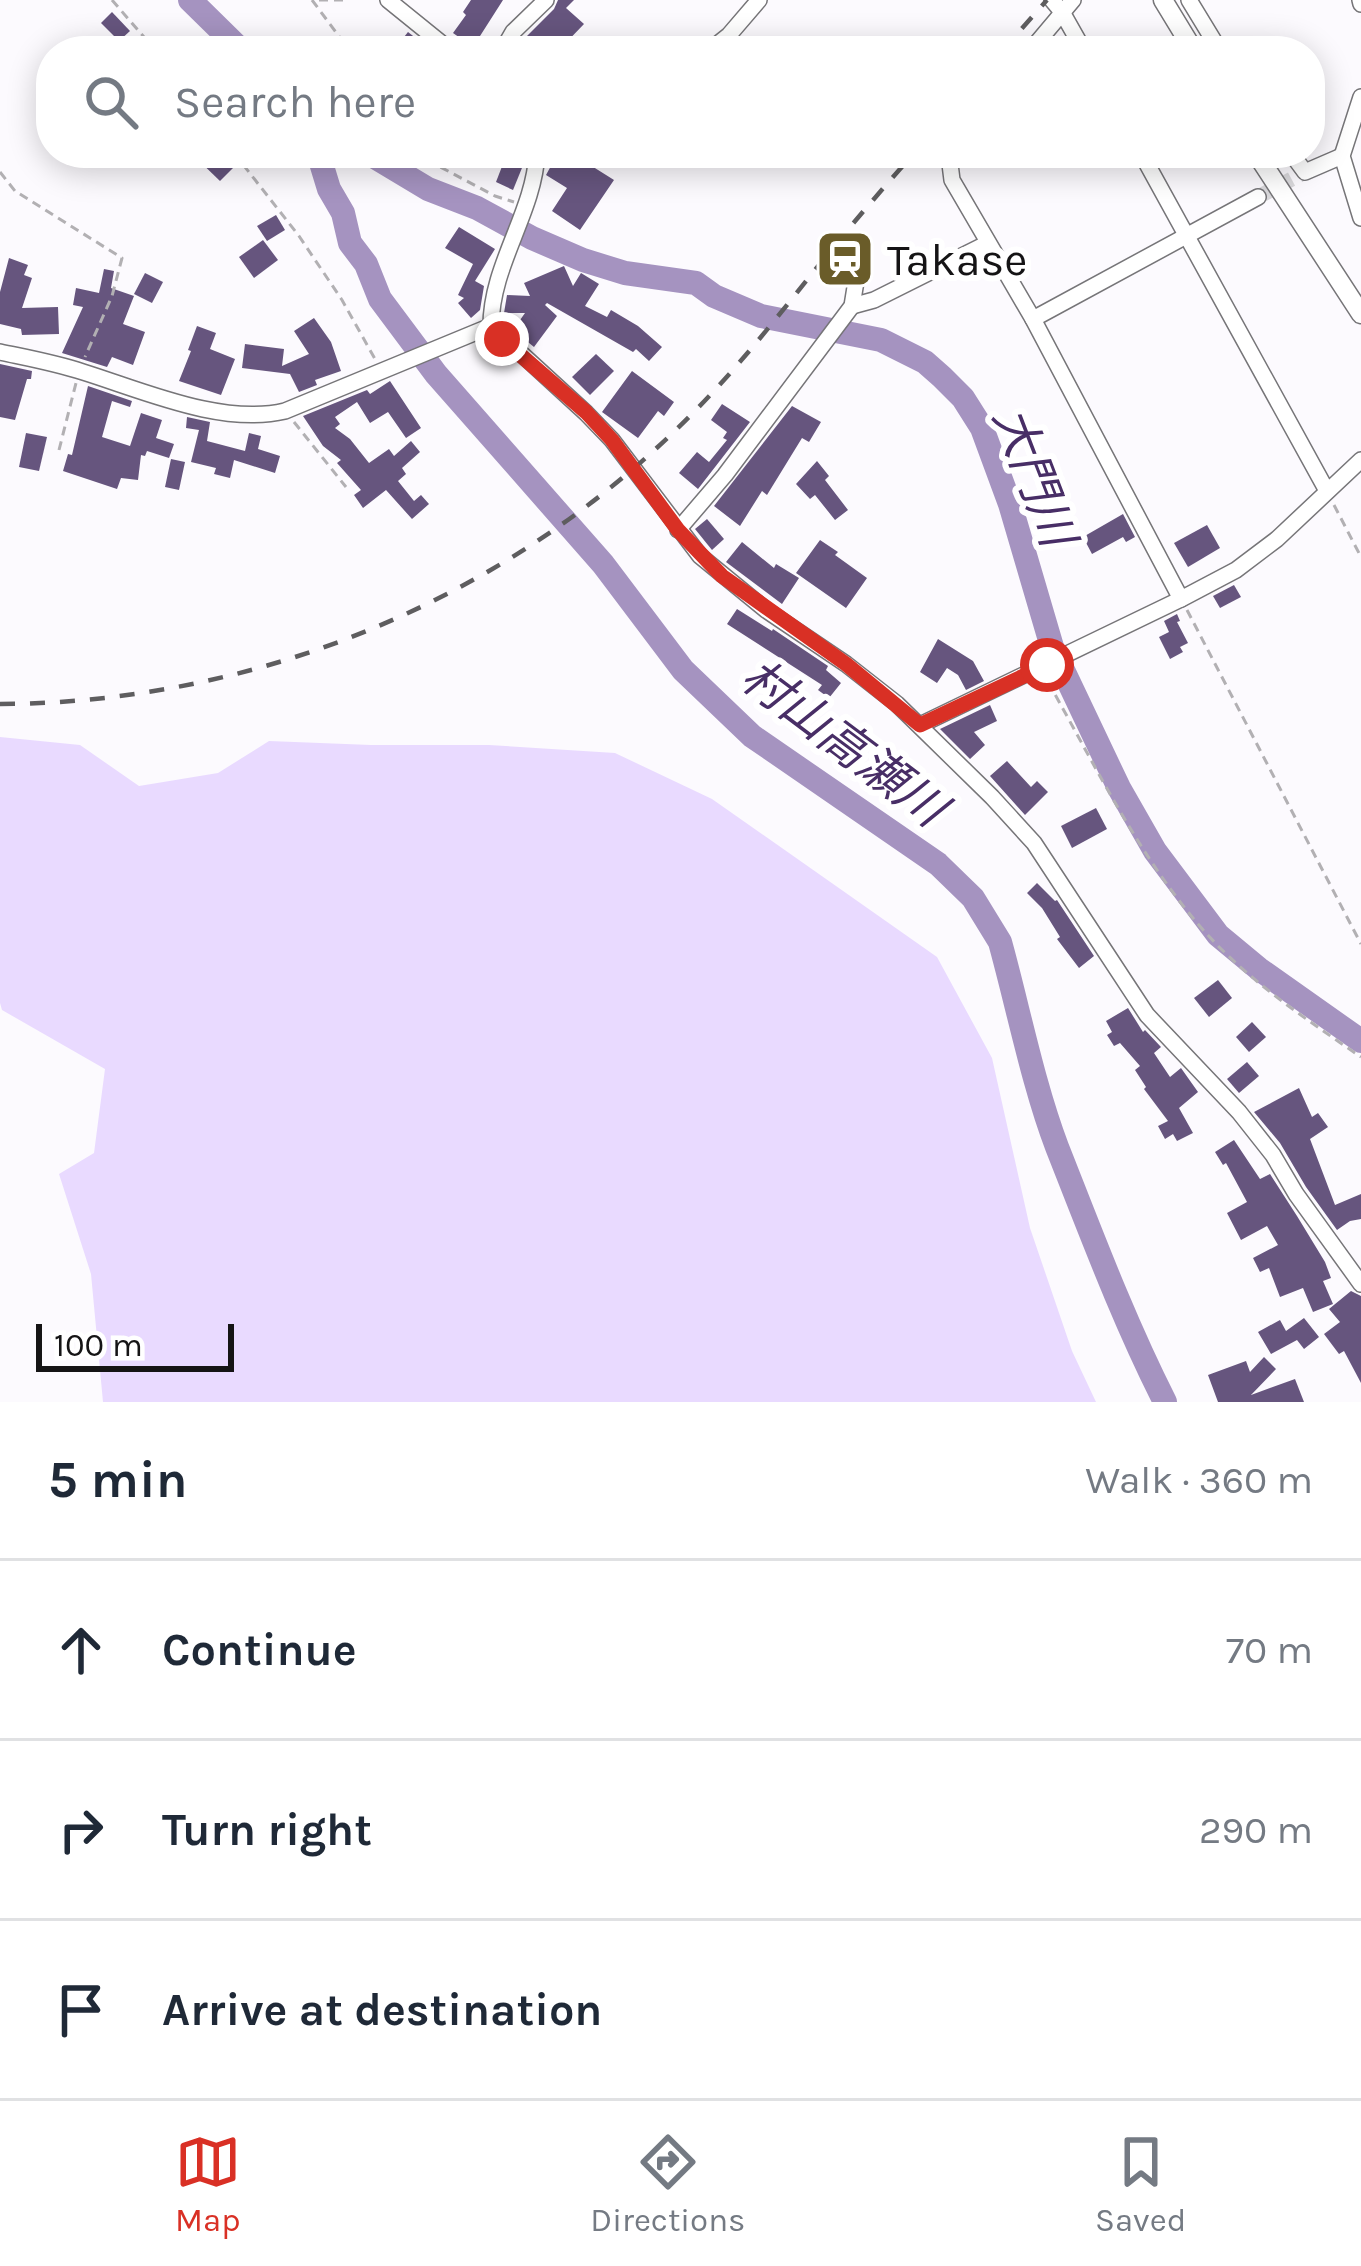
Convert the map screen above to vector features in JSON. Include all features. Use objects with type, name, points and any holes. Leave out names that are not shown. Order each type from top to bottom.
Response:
[{"type":"main road","points":[[1163,0],[1185,36]]},
{"type":"main road","points":[[1266,168],[1359,304]]},
{"type":"street","points":[[388,0],[432,36]]},
{"type":"street","points":[[511,36],[546,0]]},
{"type":"street","points":[[727,36],[759,0]]},
{"type":"street","points":[[1189,0],[1211,36]]},
{"type":"street","points":[[1040,36],[1062,4]]},
{"type":"street","points":[[1062,4],[1077,36]]},
{"type":"street","points":[[1361,97],[1342,156],[1361,218]]},
{"type":"street","points":[[1325,163],[1342,156]]},
{"type":"street","points":[[536,168],[494,293],[490,326],[612,440],[678,530],[722,576],[846,664],[920,725],[992,796],[1034,843],[1147,1015],[1274,1155],[1361,1284]]},
{"type":"street","points":[[950,168],[952,180],[1033,319],[1181,599]]},
{"type":"street","points":[[1149,168],[1327,491]]},
{"type":"street","points":[[1033,319],[1258,197]]},
{"type":"street","points":[[852,306],[874,300],[988,243]]},
{"type":"street","points":[[678,530],[852,306],[857,275],[853,272]]},
{"type":"street","points":[[0,352],[80,370],[187,406],[263,416],[490,326]]},
{"type":"street","points":[[920,725],[1236,570],[1277,539],[1361,460]]},
{"type":"path","points":[[112,0],[143,36]]},
{"type":"path","points":[[315,0],[348,0]]},
{"type":"path","points":[[315,0],[340,36]]},
{"type":"path","points":[[246,168],[299,236],[381,369]]},
{"type":"path","points":[[442,168],[523,211]]},
{"type":"path","points":[[0,172],[15,191],[122,258],[112,296],[80,370],[59,450]]},
{"type":"path","points":[[285,411],[346,487]]},
{"type":"path","points":[[1327,491],[1361,557]]},
{"type":"path","points":[[1181,599],[1361,944]]},
{"type":"path","points":[[1044,666],[1115,804],[1199,926],[1307,1022],[1361,1057]]},
{"type":"shaded area","points":[[0,737],[80,745],[139,786],[218,773],[269,741],[489,745],[615,753],[712,799],[937,957],[992,1058],[1030,1228],[1072,1351],[1096,1402],[103,1402],[91,1274],[59,1174],[94,1153],[105,1069],[2,1010]]},
{"type":"building","points":[[471,0],[503,0],[480,36],[453,33],[466,15],[463,12]]},
{"type":"building","points":[[558,0],[574,0],[566,8],[584,24],[572,36],[527,36]]},
{"type":"building","points":[[112,12],[130,31],[114,36],[101,23]]},
{"type":"building","points":[[207,168],[233,168],[220,181]]},
{"type":"building","points":[[501,168],[522,168],[513,190],[496,182]]},
{"type":"building","points":[[550,168],[595,168],[614,180],[580,230],[552,211],[567,188],[546,175]]},
{"type":"building","points":[[276,215],[285,230],[267,241],[257,226]]},
{"type":"building","points":[[459,227],[495,249],[475,281],[484,286],[480,310],[471,318],[458,303],[464,298],[458,295],[473,264],[445,248]]},
{"type":"building","points":[[263,240],[278,260],[254,278],[239,257]]},
{"type":"building","points":[[846,244],[859,253],[841,272],[831,265]]},
{"type":"building","points":[[9,258],[28,265],[24,275],[32,278],[22,308],[58,307],[59,334],[22,335],[21,329],[0,324],[0,292]]},
{"type":"building","points":[[564,266],[573,286],[581,273],[599,284],[585,306],[607,317],[611,310],[662,347],[649,361],[636,349],[633,352],[547,303],[557,316],[534,347],[513,330],[525,313],[504,313],[507,295],[530,296],[524,283]]},
{"type":"building","points":[[104,269],[114,271],[111,288],[134,296],[123,324],[145,332],[133,365],[112,357],[107,367],[62,353],[83,307],[73,305],[76,288],[99,293]]},
{"type":"building","points":[[145,273],[163,282],[152,303],[134,294]]},
{"type":"building","points":[[314,318],[331,342],[341,371],[299,392],[290,374],[242,368],[245,344],[284,349],[282,366],[309,354],[294,331]]},
{"type":"building","points":[[197,326],[216,333],[210,349],[235,359],[221,395],[179,381]]},
{"type":"building","points":[[596,354],[614,371],[590,395],[572,377]]},
{"type":"building","points":[[0,364],[32,371],[15,420],[0,417]]},
{"type":"building","points":[[632,371],[674,402],[664,416],[658,411],[638,438],[602,412]]},
{"type":"building","points":[[390,381],[421,428],[406,438],[388,412],[370,423],[357,402],[335,417],[340,424],[335,428],[369,463],[389,449],[394,456],[411,441],[420,452],[402,468],[406,474],[398,481],[414,501],[421,495],[429,504],[412,519],[386,490],[363,508],[354,495],[361,490],[303,416],[367,390],[370,394]]},
{"type":"building","points":[[88,386],[132,401],[130,407],[112,401],[102,437],[130,446],[141,413],[162,420],[156,438],[174,444],[169,458],[147,451],[141,455],[138,480],[121,478],[117,489],[63,471],[68,454],[72,455]]},
{"type":"building","points":[[722,404],[750,422],[698,489],[679,473],[697,452],[709,462],[727,440],[723,438],[727,432],[711,420]]},
{"type":"building","points":[[792,406],[821,422],[809,442],[802,438],[767,495],[762,491],[740,526],[714,506]]},
{"type":"building","points":[[187,417],[210,422],[207,441],[245,451],[249,433],[261,436],[258,449],[280,456],[275,473],[234,460],[230,478],[214,474],[216,468],[191,462],[199,430],[186,428]]},
{"type":"building","points":[[26,433],[47,437],[39,471],[19,467]]},
{"type":"building","points":[[171,459],[185,462],[179,490],[165,487]]},
{"type":"building","points":[[817,461],[848,510],[835,520],[815,495],[810,499],[796,484]]},
{"type":"building","points":[[1123,514],[1135,537],[1126,542],[1123,537],[1092,554],[1083,537]]},
{"type":"building","points":[[707,519],[724,539],[712,550],[695,529]]},
{"type":"building","points":[[1207,525],[1220,548],[1188,567],[1174,543]]},
{"type":"building","points":[[820,540],[867,578],[846,608],[796,573]]},
{"type":"building","points":[[742,542],[774,568],[776,564],[799,578],[782,604],[726,562]]},
{"type":"building","points":[[1234,585],[1241,597],[1220,608],[1213,596]]},
{"type":"building","points":[[737,609],[828,666],[826,670],[841,683],[829,698],[818,690],[822,685],[727,624]]},
{"type":"building","points":[[1177,614],[1188,643],[1170,659],[1159,637],[1169,632],[1164,621]]},
{"type":"building","points":[[938,639],[973,661],[984,681],[966,690],[958,675],[947,668],[937,683],[920,672]]},
{"type":"building","points":[[990,705],[997,721],[974,732],[985,745],[970,759],[940,729]]},
{"type":"building","points":[[1007,761],[1031,787],[1037,781],[1048,792],[1025,815],[990,776]]},
{"type":"building","points":[[1096,808],[1107,829],[1072,848],[1061,826]]},
{"type":"building","points":[[1037,883],[1057,900],[1094,956],[1079,968],[1042,908],[1027,893]]},
{"type":"building","points":[[1218,980],[1232,998],[1209,1017],[1194,998]]},
{"type":"building","points":[[1128,1008],[1143,1032],[1161,1047],[1154,1053],[1170,1077],[1181,1068],[1198,1092],[1179,1108],[1193,1133],[1177,1141],[1173,1134],[1165,1139],[1158,1126],[1168,1121],[1144,1089],[1135,1070],[1140,1066],[1107,1035],[1112,1032],[1106,1021]]},
{"type":"building","points":[[1252,1022],[1266,1037],[1249,1052],[1236,1037]]},
{"type":"building","points":[[1247,1062],[1259,1076],[1239,1093],[1227,1079]]},
{"type":"building","points":[[1299,1088],[1312,1117],[1318,1113],[1328,1127],[1310,1139],[1335,1205],[1361,1194],[1361,1219],[1337,1230],[1254,1112]]},
{"type":"building","points":[[1234,1140],[1260,1179],[1270,1174],[1325,1262],[1331,1278],[1323,1281],[1333,1304],[1313,1312],[1303,1288],[1280,1297],[1269,1268],[1260,1272],[1253,1258],[1278,1245],[1267,1226],[1241,1240],[1227,1213],[1247,1202],[1215,1152]]},
{"type":"building","points":[[1351,1291],[1361,1296],[1361,1383],[1344,1351],[1339,1354],[1324,1334],[1340,1322],[1329,1309]]},
{"type":"building","points":[[1304,1318],[1319,1337],[1304,1349],[1297,1340],[1271,1354],[1258,1332],[1280,1320],[1286,1331]]},
{"type":"building","points":[[1264,1357],[1276,1369],[1251,1395],[1295,1379],[1304,1402],[1218,1402],[1208,1375],[1246,1361],[1250,1372]]},
{"type":"waterway","name":"村山高瀬川","points":[[190,0],[227,36]]},
{"type":"waterway","name":"村山高瀬川","points":[[323,168],[343,213],[350,243],[366,264],[380,299],[436,374],[603,564],[683,670],[752,736],[938,864],[973,898],[1000,942],[1057,1147],[1121,1308],[1165,1402]]},
{"type":"waterway","name":"大門川","points":[[393,168],[428,189],[583,260],[625,273],[696,283],[761,316],[881,340],[925,362],[942,377],[982,428],[1052,647],[1119,788],[1155,851],[1218,935],[1361,1041]]},
{"type":"tunnel","points":[[1258,197],[1305,172]]},
{"type":"railway","points":[[1015,36],[1047,0]]},
{"type":"railway","points":[[0,704],[96,699],[191,684],[283,661],[373,628],[459,588],[541,538],[618,482],[689,417],[901,168]]},
{"type":"place","name":"Takase","points":[[845,259]]},
{"type":"route","points":[[502,339],[612,440],[700,556],[920,725],[1047,665]]}]
